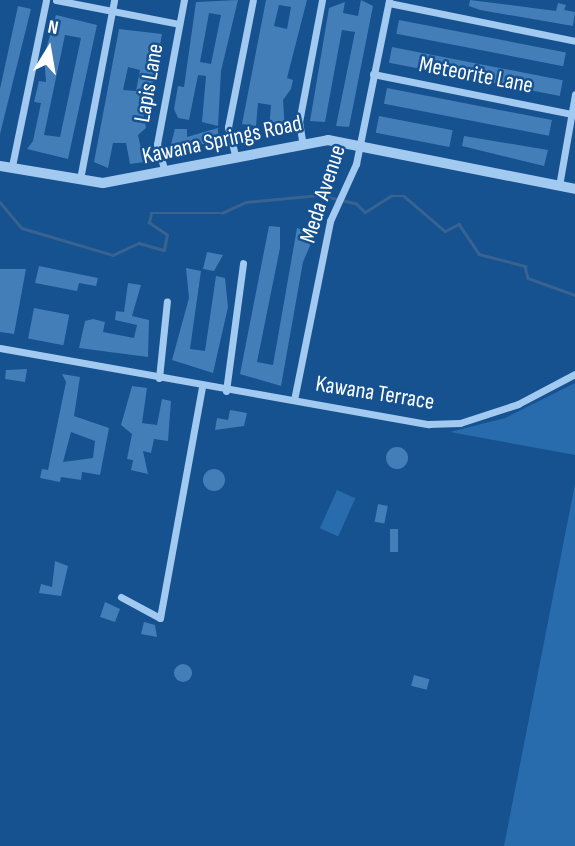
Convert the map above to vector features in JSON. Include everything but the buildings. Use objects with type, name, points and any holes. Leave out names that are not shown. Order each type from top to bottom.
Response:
[{"type":"street","points":[[12,166],[46,0]]},
{"type":"street","points":[[56,0],[179,24]]},
{"type":"street","points":[[80,179],[114,0]]},
{"type":"street","name":"Lapis Lane","points":[[164,172],[157,144],[184,0]]},
{"type":"street","points":[[235,155],[228,127],[253,0]]},
{"type":"street","points":[[302,140],[299,122],[322,0]]},
{"type":"street","points":[[389,2],[575,41]]},
{"type":"street","name":"Meda Avenue","points":[[294,400],[332,212],[360,146],[389,2]]},
{"type":"street","name":"Meteorite Lane","points":[[373,74],[571,114]]},
{"type":"street","points":[[559,186],[575,94]]},
{"type":"street","name":"Kawana Springs Road","points":[[0,166],[103,183],[164,172],[302,140],[360,146],[575,189]]},
{"type":"street","points":[[226,391],[243,263]]},
{"type":"street","points":[[159,378],[170,317],[167,301]]},
{"type":"street","name":"Kawana Terrace","points":[[0,348],[202,387],[428,424],[460,422],[518,404],[575,374]]},
{"type":"street","points":[[121,597],[160,618],[202,387]]},
{"type":"shaded area","points":[[575,383],[575,455],[450,432],[505,418]]},
{"type":"shaded area","points":[[575,484],[575,846],[504,846]]},
{"type":"shaded area","points":[[337,490],[355,498],[338,537],[320,528]]},
{"type":"waterway","points":[[0,202],[22,228],[113,255],[139,243],[164,250],[167,235],[149,223],[151,213],[222,213],[246,202],[320,195],[356,203],[365,212],[391,196],[404,196],[445,231],[459,224],[479,254],[525,266],[528,278],[575,295]]}]
